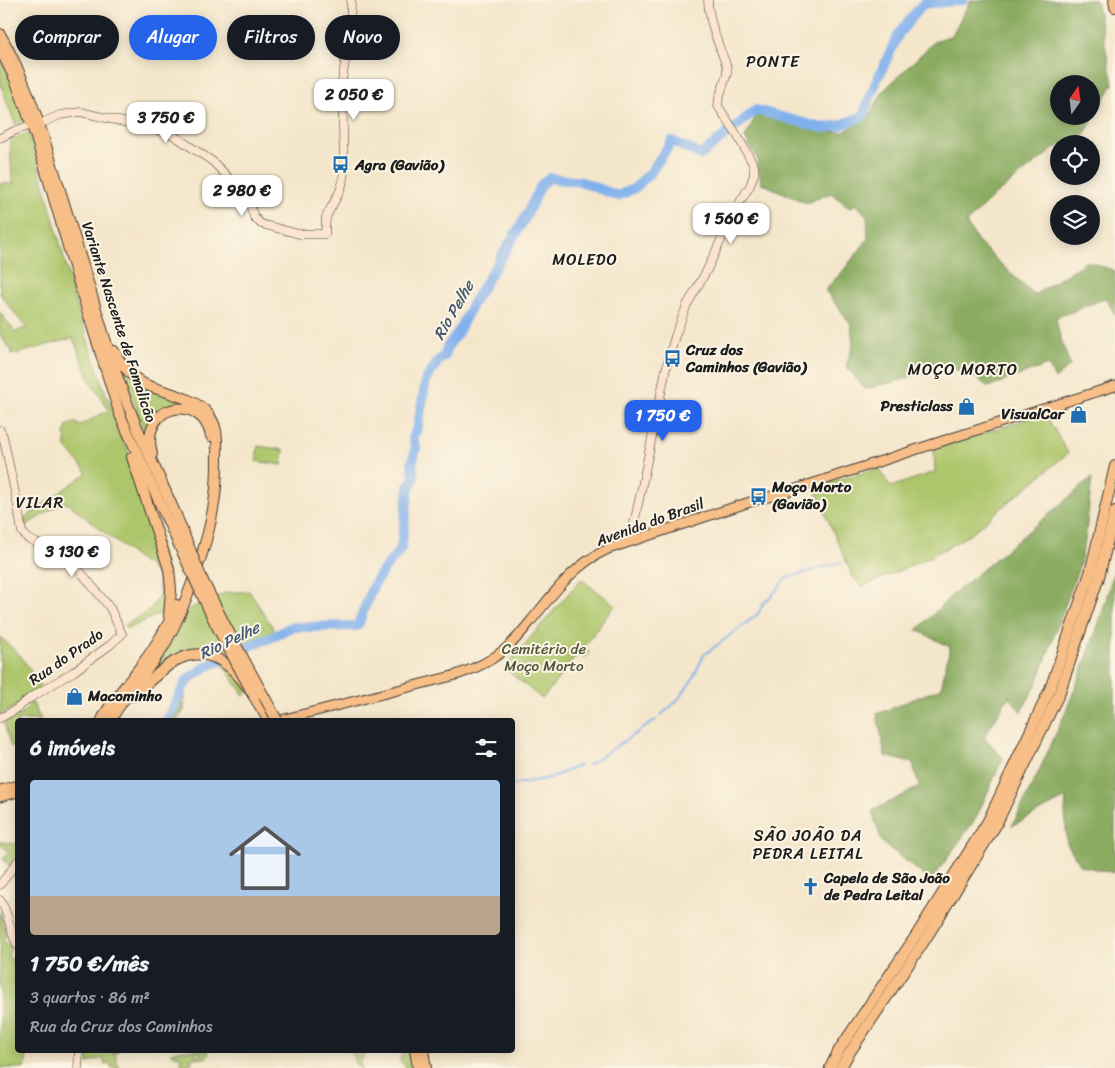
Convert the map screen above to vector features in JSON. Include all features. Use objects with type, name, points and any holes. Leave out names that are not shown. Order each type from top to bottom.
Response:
[{"type":"highway","points":[[1114,0],[1115,7]]},
{"type":"highway","name":"Variante Nascente de Famalicão","points":[[0,34],[16,64],[32,102],[104,334],[133,420],[162,484],[171,517],[215,623],[267,718]]},
{"type":"highway","name":"Variante Nascente de Famalicão","points":[[0,50],[15,79],[35,134],[96,341],[120,415],[226,627],[276,718]]},
{"type":"highway","points":[[103,718],[108,707],[152,658],[204,550],[216,495],[217,436],[209,415],[195,403],[152,388],[136,379],[123,367],[104,334]]},
{"type":"highway","points":[[114,716],[176,622],[199,548],[208,506],[212,459],[210,431],[203,419],[191,410],[175,409],[167,411],[160,415],[152,427],[150,439],[152,452],[162,484]]},
{"type":"highway","points":[[120,415],[169,569],[171,596],[167,626]]},
{"type":"highway","points":[[830,1068],[839,1050],[917,934],[988,822],[1050,689],[1090,573],[1115,466]]},
{"type":"highway","points":[[841,1068],[925,940],[996,825],[1059,694],[1099,577],[1115,511]]},
{"type":"highway","points":[[114,716],[162,670],[177,660],[198,655],[220,659],[227,664],[240,676],[254,696]]},
{"type":"highway","points":[[416,1053],[418,1068]]},
{"type":"highway","points":[[424,1053],[426,1068]]},
{"type":"main road","name":"Avenida do Brasil","points":[[289,718],[456,675],[485,664],[505,650],[577,568],[597,555],[634,540],[1115,386]]},
{"type":"main road","points":[[0,790],[15,786]]},
{"type":"main road","points":[[0,797],[15,793]]},
{"type":"street","points":[[44,122],[60,116],[81,112],[166,132],[185,142],[226,175],[250,204],[254,217],[261,224],[299,234],[325,234],[326,217],[340,191],[344,172],[342,81],[350,31],[351,0]]},
{"type":"street","points":[[634,540],[633,528],[666,369],[680,320],[715,254],[736,208],[750,186],[754,174],[754,166],[718,106],[727,74],[727,67],[712,28],[708,0]]},
{"type":"street","points":[[0,138],[14,130],[26,127]]},
{"type":"street","name":"Rua do Prado","points":[[0,430],[24,536],[65,556],[76,564],[110,608],[122,634],[73,672],[0,718]]},
{"type":"street","points":[[636,520],[640,532],[645,536]]},
{"type":"street","points":[[0,896],[2,891],[0,886],[15,865]]},
{"type":"street","points":[[0,900],[7,912],[11,933],[15,940]]},
{"type":"street","points":[[78,1068],[79,1053]]},
{"type":"green space","points":[[972,0],[1096,0],[1113,84],[1100,107],[1100,75],[1050,75],[1050,125],[1090,125],[1084,135],[1050,135],[1050,152],[995,195],[966,223],[979,243],[1034,295],[1087,261],[1115,271],[1115,315],[1106,298],[1056,318],[1070,366],[1055,379],[1048,365],[988,387],[978,379],[942,364],[905,379],[865,389],[846,366],[853,345],[851,324],[825,290],[843,271],[868,239],[867,216],[856,204],[850,208],[831,193],[806,203],[761,183],[757,158],[745,138],[757,114],[819,131],[844,132],[869,116],[883,91],[935,41],[952,35]]},
{"type":"green space","points":[[0,56],[11,79],[26,121],[15,124],[0,83]]},
{"type":"green space","points":[[29,133],[78,311],[105,391],[119,425],[166,568],[168,588],[164,612],[127,629],[124,626],[150,610],[160,594],[158,578],[146,562],[144,564],[69,504],[62,503],[25,526],[24,518],[87,473],[66,447],[65,433],[67,426],[76,422],[79,426],[109,410],[92,385],[73,338],[12,355],[11,348],[8,347],[0,334],[0,312],[15,332],[26,328],[0,294],[0,183],[14,184],[12,180],[10,139]]},
{"type":"green space","points":[[120,367],[194,406],[172,405],[147,438]]},
{"type":"green space","points":[[1040,415],[1047,417],[1068,453],[969,535],[930,557],[862,587],[853,577],[815,490],[816,486],[879,468],[890,487],[935,472],[934,449]]},
{"type":"green space","points":[[258,446],[284,450],[282,465],[256,461]]},
{"type":"green space","points":[[1092,478],[1085,541],[1079,567],[1037,683],[1021,712],[1009,696],[984,737],[1003,758],[976,818],[931,881],[882,842],[872,811],[919,787],[913,763],[885,756],[877,714],[941,688],[950,647],[917,630],[950,597]]},
{"type":"green space","points":[[1115,567],[1115,873],[1081,866],[1067,844],[1066,798],[1012,826],[1043,763],[1071,699],[1106,601]]},
{"type":"green space","name":"Cemitério de Moço Morto","points":[[581,579],[615,605],[585,645],[589,654],[586,657],[577,655],[542,699],[504,668]]},
{"type":"green space","points":[[249,591],[279,637],[249,650],[258,681],[244,695],[212,650],[200,649],[181,652],[166,660],[145,682],[164,654],[187,610],[225,593]]},
{"type":"green space","points":[[0,637],[20,655],[41,687],[20,704],[0,715]]},
{"type":"green space","points":[[220,661],[196,678],[185,692],[184,711],[179,718],[164,718],[185,680],[207,663]]},
{"type":"green space","points":[[32,702],[40,718],[15,718],[15,746],[11,747],[4,723],[23,713]]},
{"type":"green space","points":[[0,842],[15,844],[15,858],[9,866],[3,859],[9,852]]},
{"type":"green space","points":[[0,910],[6,935],[3,940],[8,945],[11,945],[8,957],[13,959],[11,964],[13,964],[15,959],[15,1053],[26,1053],[27,1057],[25,1068],[0,1068]]},
{"type":"green space","points":[[91,1053],[114,1053],[112,1054],[115,1054],[119,1068],[112,1068],[110,1063],[105,1065],[103,1058],[88,1063],[85,1055]]},
{"type":"green space","points":[[170,1053],[196,1053],[196,1058],[191,1058],[192,1063],[182,1066],[180,1055],[177,1056]]},
{"type":"green space","points":[[200,1053],[209,1053],[207,1057],[197,1058],[197,1056],[200,1056]]},
{"type":"green space","points":[[351,1053],[366,1053],[360,1065],[363,1068],[356,1065]]},
{"type":"green space","points":[[410,1053],[413,1068],[405,1068],[404,1064],[399,1060],[403,1054]]},
{"type":"waterway","name":"Rio Pelhe","points":[[878,78],[899,33],[923,4],[963,0]]},
{"type":"waterway","name":"Rio Pelhe","points":[[168,718],[187,680],[207,666],[230,657],[289,628],[358,625],[373,586],[401,549],[409,487],[414,478],[412,463],[416,448],[413,438],[418,426],[426,380],[439,360],[445,356],[447,347],[457,334],[473,303],[524,220],[541,185],[549,178],[582,182],[618,196],[635,188],[651,172],[672,141],[701,155],[756,110],[822,128],[841,125],[863,116],[876,82]]},
{"type":"waterway","points":[[660,716],[677,701],[692,680],[704,655],[758,614],[764,602],[771,597],[786,578],[842,563]]},
{"type":"waterway","points":[[588,765],[656,720]]},
{"type":"waterway","points":[[515,784],[550,778],[580,765]]},
{"type":"place","name":"Agra (Gavião)","points":[[341,165]]},
{"type":"place","name":"Cruz dos Caminhos (Gavião)","points":[[672,359]]},
{"type":"place","name":"Presticlass","points":[[967,406]]},
{"type":"place","name":"VisualCar","points":[[1078,414]]},
{"type":"place","name":"Moço Morto (Gavião)","points":[[758,496]]},
{"type":"place","name":"Macominho","points":[[74,696]]},
{"type":"place","name":"Capela de São João de Pedra Leital","points":[[810,887]]},
{"type":"district","name":"PONTE","points":[[773,61]]},
{"type":"district","name":"MOLEDO","points":[[585,259]]},
{"type":"district","name":"MOÇO MORTO","points":[[963,369]]},
{"type":"district","name":"VILAR","points":[[40,502]]},
{"type":"district","name":"SÃO JOÃO DA PEDRA LEITAL","points":[[808,844]]}]
